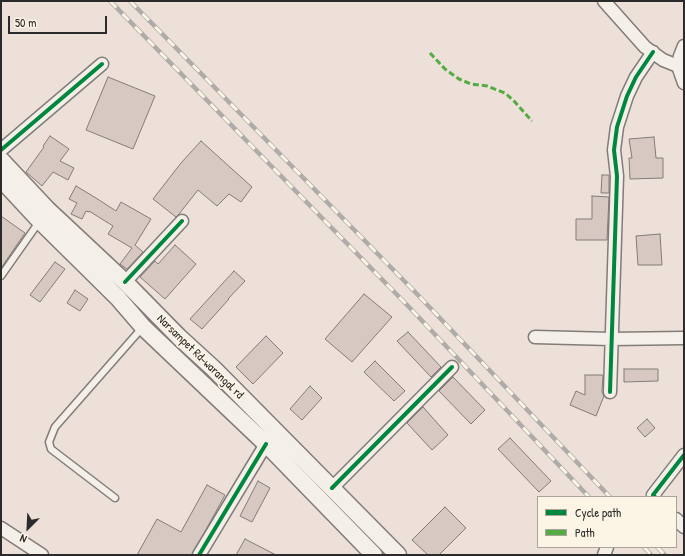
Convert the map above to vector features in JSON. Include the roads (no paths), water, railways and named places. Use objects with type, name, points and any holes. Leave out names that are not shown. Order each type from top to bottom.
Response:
[{"type":"main road","name":"Narsampet Rd-warangal rd","points":[[1,160],[47,209],[125,282],[179,337],[214,369],[398,555]]},
{"type":"main road","name":"Narsampet Rd-warangal rd","points":[[1,179],[40,221],[118,298],[143,327],[266,444],[374,555]]},
{"type":"street","points":[[604,1],[645,47],[663,60],[678,66]]},
{"type":"street","points":[[684,46],[678,66],[684,83]]},
{"type":"street","points":[[610,392],[617,176],[614,150],[617,127],[626,96],[636,77],[653,52]]},
{"type":"street","points":[[1,150],[102,64]]},
{"type":"street","points":[[125,282],[182,221]]},
{"type":"street","points":[[535,337],[611,339],[684,338]]},
{"type":"street","points":[[332,488],[452,367]]},
{"type":"street","points":[[199,555],[266,444]]},
{"type":"street","points":[[653,496],[684,455]]},
{"type":"street","points":[[1,528],[42,555]]},
{"type":"lane","points":[[1,276],[40,221]]},
{"type":"lane","points":[[115,498],[51,449],[49,442],[55,427],[143,327]]},
{"type":"railway","points":[[110,1],[409,307],[588,496]]},
{"type":"railway","points":[[130,1],[418,295],[609,496]]},
{"type":"railway","points":[[645,548],[651,555]]},
{"type":"railway","points":[[658,548],[665,555]]}]
